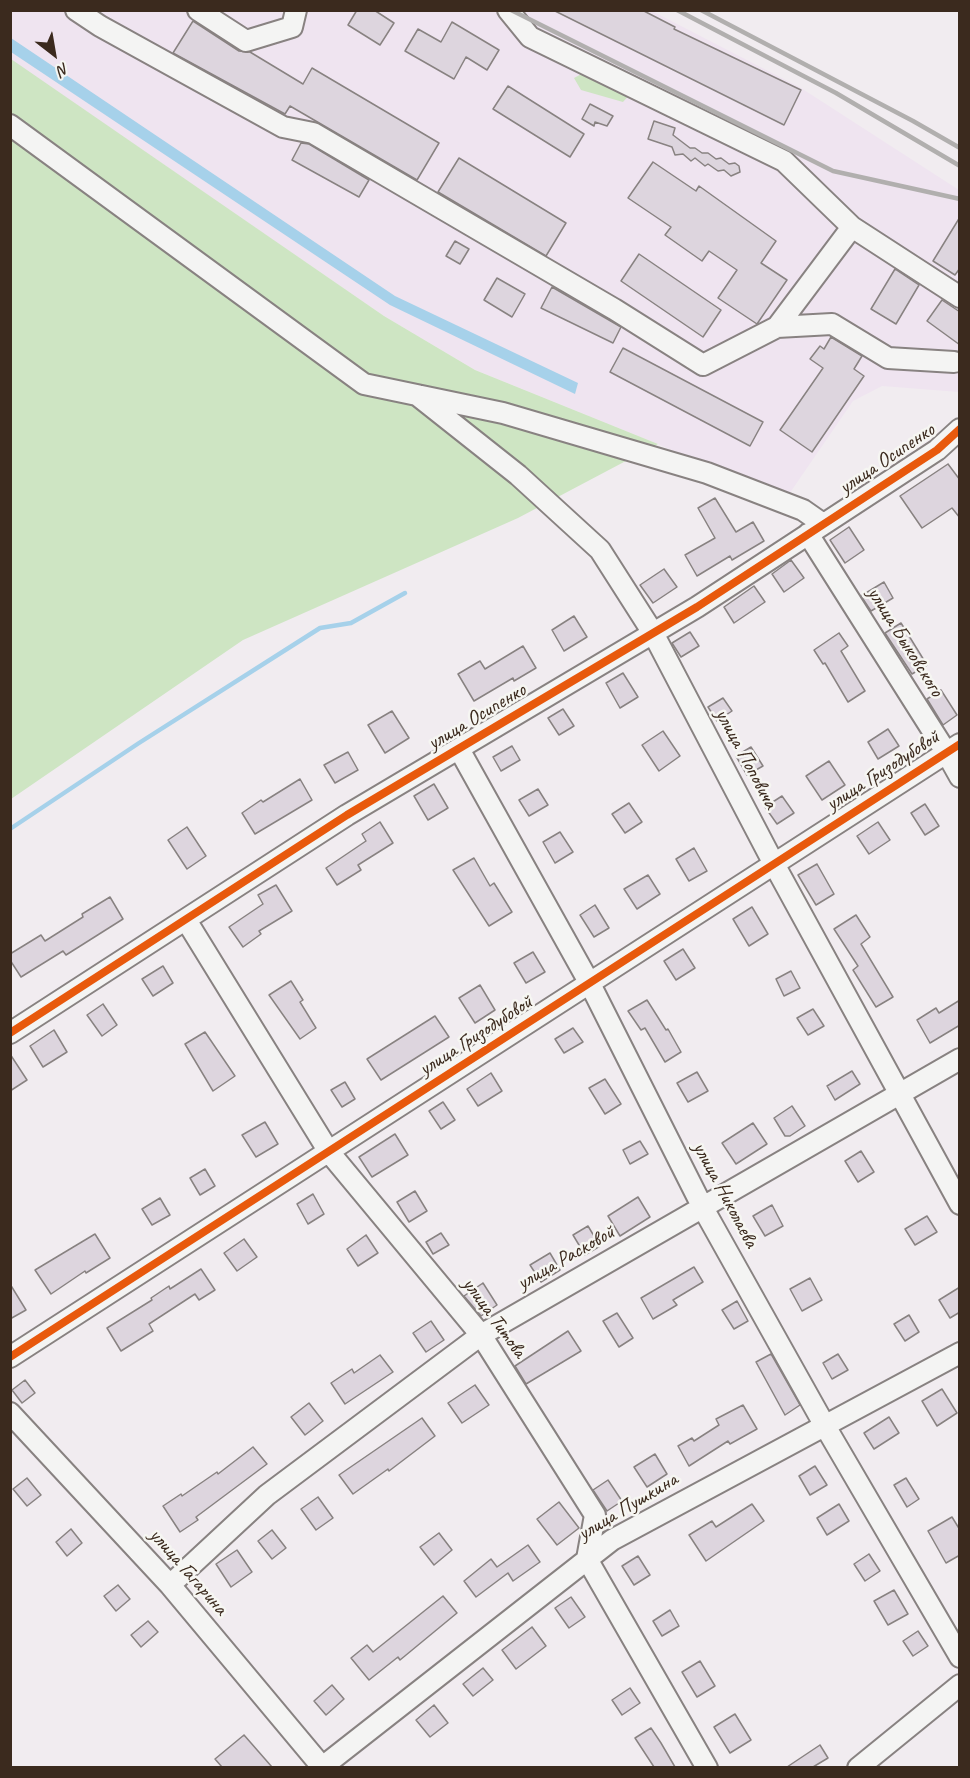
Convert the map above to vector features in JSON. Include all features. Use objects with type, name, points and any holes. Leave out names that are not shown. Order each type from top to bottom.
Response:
[{"type":"street","points":[[76,10],[100,26],[283,126],[313,133],[614,309],[704,365],[777,327],[832,324],[888,358],[954,362]]},
{"type":"street","points":[[198,10],[246,40],[292,27],[296,10]]},
{"type":"street","points":[[508,10],[530,37],[784,161],[852,227],[960,297]]},
{"type":"street","points":[[10,125],[364,384],[503,413],[707,473],[803,510],[815,529]]},
{"type":"street","points":[[777,327],[852,227]]},
{"type":"street","name":"улица Поповича","points":[[417,395],[518,475],[600,550],[653,633],[774,864],[960,1204]]},
{"type":"street","name":"улица Осипенко","points":[[10,1033],[347,815],[697,607],[937,450],[960,429]]},
{"type":"street","name":"улица Быковского","points":[[815,529],[953,748],[960,777]]},
{"type":"street","name":"улица Гризодубовой","points":[[10,1357],[953,748]]},
{"type":"street","name":"улица Николаева","points":[[459,749],[590,984],[703,1208],[825,1426],[960,1657]]},
{"type":"street","name":"улица Титова","points":[[186,920],[329,1152],[481,1335],[595,1515],[587,1559]]},
{"type":"street","name":"улица Расковой","points":[[170,1585],[267,1495],[481,1335],[960,1059]]},
{"type":"street","name":"улица Пушкина","points":[[322,1767],[612,1540],[960,1353]]},
{"type":"street","name":"улица Гагарина","points":[[10,1413],[170,1585],[322,1767]]},
{"type":"street","points":[[587,1559],[707,1767]]},
{"type":"street","points":[[858,1767],[960,1685]]},
{"type":"shaded area","points":[[11,11],[652,11],[801,88],[959,190],[959,392],[882,386],[853,401],[785,500],[658,444],[475,370],[384,316],[11,60]]},
{"type":"green space","points":[[11,59],[384,316],[475,370],[658,444],[518,518],[243,640],[11,799]]},
{"type":"green space","points":[[589,70],[630,94],[623,102],[581,90],[574,78]]},
{"type":"water","points":[[11,38],[395,296],[578,383],[575,394],[390,305],[11,52]]},
{"type":"building","points":[[357,10],[374,10],[394,23],[380,45],[348,25]]},
{"type":"building","points":[[553,10],[642,10],[675,27],[674,29],[801,90],[784,125]]},
{"type":"building","points":[[193,21],[239,51],[250,52],[303,84],[312,68],[439,143],[417,180],[290,106],[285,114],[173,53]]},
{"type":"building","points":[[452,22],[499,50],[487,70],[466,57],[454,79],[405,51],[418,29],[441,42]]},
{"type":"building","points":[[508,86],[584,134],[570,157],[493,109]]},
{"type":"building","points":[[590,104],[613,116],[607,126],[595,122],[594,126],[582,119]]},
{"type":"building","points":[[654,121],[675,128],[673,135],[690,148],[708,153],[716,159],[721,158],[729,164],[735,163],[739,166],[740,172],[731,176],[724,170],[718,171],[708,164],[705,166],[695,158],[691,161],[683,154],[675,155],[672,147],[648,139]]},
{"type":"building","points":[[301,143],[309,144],[369,180],[359,197],[292,160]]},
{"type":"building","points":[[459,158],[566,223],[546,256],[438,192]]},
{"type":"building","points":[[653,162],[696,191],[699,186],[776,241],[761,263],[787,280],[757,324],[718,298],[737,270],[709,251],[702,261],[665,235],[671,227],[628,198]]},
{"type":"building","points":[[960,217],[960,268],[955,275],[933,261]]},
{"type":"building","points":[[455,241],[469,249],[460,264],[446,256]]},
{"type":"building","points":[[639,254],[721,310],[703,337],[621,281]]},
{"type":"building","points":[[895,269],[919,285],[896,324],[871,309]]},
{"type":"building","points":[[497,278],[525,294],[512,317],[484,300]]},
{"type":"building","points":[[552,287],[621,327],[613,343],[541,308]]},
{"type":"building","points":[[942,300],[960,312],[960,345],[927,321]]},
{"type":"building","points":[[831,337],[862,356],[854,369],[864,376],[812,452],[780,430],[823,368],[810,359],[820,346],[824,349]]},
{"type":"building","points":[[623,348],[763,422],[750,446],[610,372]]},
{"type":"building","points":[[948,464],[960,480],[960,518],[952,508],[922,528],[900,496]]},
{"type":"building","points":[[715,498],[736,532],[753,522],[764,541],[732,560],[730,556],[697,576],[685,555],[715,538],[698,508]]},
{"type":"building","points":[[849,527],[864,550],[845,563],[830,540]]},
{"type":"building","points":[[791,560],[804,578],[784,592],[772,574]]},
{"type":"building","points":[[664,569],[677,587],[653,603],[640,585]]},
{"type":"building","points":[[884,582],[893,598],[871,611],[861,596]]},
{"type":"building","points":[[754,586],[765,602],[734,623],[724,607]]},
{"type":"building","points":[[574,616],[587,637],[564,651],[552,630]]},
{"type":"building","points":[[901,623],[927,665],[912,674],[885,633]]},
{"type":"building","points":[[690,632],[699,646],[681,657],[672,643]]},
{"type":"building","points":[[839,633],[848,646],[841,651],[865,691],[848,702],[825,663],[823,664],[814,650]]},
{"type":"building","points":[[523,646],[536,668],[514,681],[513,678],[474,701],[458,674],[480,661],[485,669]]},
{"type":"building","points":[[623,673],[638,697],[620,708],[606,683]]},
{"type":"building","points":[[941,690],[957,715],[943,725],[927,699]]},
{"type":"building","points":[[723,698],[732,711],[717,721],[708,707]]},
{"type":"building","points":[[563,709],[574,726],[559,735],[548,718]]},
{"type":"building","points":[[392,711],[409,738],[385,753],[368,725]]},
{"type":"building","points":[[888,729],[899,746],[878,759],[868,742]]},
{"type":"building","points":[[663,731],[680,756],[659,771],[642,745]]},
{"type":"building","points":[[512,746],[520,760],[501,771],[493,757]]},
{"type":"building","points":[[751,747],[763,766],[747,775],[736,756]]},
{"type":"building","points":[[348,752],[358,770],[335,783],[324,765]]},
{"type":"building","points":[[829,761],[845,785],[822,800],[806,776]]},
{"type":"building","points":[[300,779],[312,800],[255,834],[242,813]]},
{"type":"building","points":[[434,784],[448,808],[428,820],[414,796]]},
{"type":"building","points":[[538,789],[548,805],[529,816],[519,800]]},
{"type":"building","points":[[782,796],[794,813],[777,824],[765,807]]},
{"type":"building","points":[[629,803],[642,822],[625,833],[612,814]]},
{"type":"building","points":[[925,804],[939,826],[925,835],[911,813]]},
{"type":"building","points":[[380,822],[393,843],[358,865],[361,870],[337,885],[326,868],[366,841],[362,834]]},
{"type":"building","points":[[878,822],[890,840],[869,854],[857,836]]},
{"type":"building","points":[[187,827],[206,856],[187,869],[168,840]]},
{"type":"building","points":[[560,832],[573,852],[555,863],[543,842]]},
{"type":"building","points":[[694,848],[707,871],[689,881],[676,859]]},
{"type":"building","points":[[474,858],[490,886],[494,883],[512,912],[489,926],[453,870]]},
{"type":"building","points":[[817,864],[834,894],[816,905],[798,875]]},
{"type":"building","points":[[648,875],[660,894],[637,909],[624,889]]},
{"type":"building","points":[[276,885],[292,911],[259,931],[261,934],[243,947],[229,927],[263,904],[258,895]]},
{"type":"building","points":[[110,897],[123,919],[66,955],[63,951],[21,977],[10,960],[10,954],[41,935],[45,941]]},
{"type":"building","points":[[595,905],[609,928],[594,937],[580,915]]},
{"type":"building","points":[[752,907],[768,934],[749,946],[733,919]]},
{"type":"building","points":[[856,915],[870,937],[861,944],[893,997],[876,1007],[853,970],[858,966],[834,929]]},
{"type":"building","points":[[683,949],[695,968],[676,980],[664,961]]},
{"type":"building","points":[[533,952],[545,972],[526,983],[514,963]]},
{"type":"building","points":[[163,966],[173,983],[153,996],[142,979]]},
{"type":"building","points":[[791,971],[800,988],[784,996],[776,979]]},
{"type":"building","points":[[291,981],[303,1000],[300,1002],[316,1028],[300,1039],[269,995]]},
{"type":"building","points":[[480,985],[495,1010],[475,1023],[459,998]]},
{"type":"building","points":[[647,1000],[681,1052],[665,1062],[645,1028],[641,1030],[628,1011]]},
{"type":"building","points":[[960,1000],[960,1025],[930,1043],[917,1020],[936,1008],[939,1013]]},
{"type":"building","points":[[103,1004],[117,1025],[102,1036],[87,1015]]},
{"type":"building","points":[[813,1009],[824,1026],[808,1035],[797,1018]]},
{"type":"building","points":[[435,1016],[449,1037],[381,1080],[367,1059]]},
{"type":"building","points":[[573,1028],[583,1042],[564,1053],[555,1039]]},
{"type":"building","points":[[54,1030],[67,1052],[43,1067],[30,1046]]},
{"type":"building","points":[[205,1032],[235,1076],[213,1091],[185,1044]]},
{"type":"building","points":[[10,1054],[27,1080],[10,1091]]},
{"type":"building","points":[[852,1071],[860,1084],[835,1100],[827,1086]]},
{"type":"building","points":[[697,1072],[708,1091],[688,1102],[677,1083]]},
{"type":"building","points":[[491,1073],[502,1091],[478,1106],[467,1089]]},
{"type":"building","points":[[605,1079],[621,1104],[605,1114],[589,1088]]},
{"type":"building","points":[[345,1082],[355,1099],[342,1107],[331,1090]]},
{"type":"building","points":[[443,1102],[455,1120],[441,1129],[429,1111]]},
{"type":"building","points":[[792,1106],[805,1126],[790,1136],[785,1136],[774,1118]]},
{"type":"building","points":[[265,1122],[278,1144],[256,1157],[242,1135]]},
{"type":"building","points":[[753,1123],[767,1144],[736,1164],[722,1143]]},
{"type":"building","points":[[395,1134],[408,1155],[372,1177],[359,1157]]},
{"type":"building","points":[[640,1141],[648,1154],[630,1164],[623,1150]]},
{"type":"building","points":[[861,1151],[874,1172],[858,1182],[845,1161]]},
{"type":"building","points":[[205,1169],[215,1186],[200,1195],[190,1178]]},
{"type":"building","points":[[415,1191],[427,1211],[409,1222],[397,1202]]},
{"type":"building","points":[[313,1194],[324,1214],[308,1224],[297,1204]]},
{"type":"building","points":[[638,1197],[650,1217],[620,1236],[608,1216]]},
{"type":"building","points":[[160,1198],[170,1215],[152,1225],[142,1209]]},
{"type":"building","points":[[772,1205],[783,1226],[765,1236],[753,1216]]},
{"type":"building","points":[[927,1216],[937,1232],[915,1245],[905,1229]]},
{"type":"building","points":[[588,1226],[600,1246],[585,1255],[573,1235]]},
{"type":"building","points":[[441,1233],[449,1245],[433,1254],[426,1242]]},
{"type":"building","points":[[95,1234],[110,1258],[86,1273],[85,1271],[51,1294],[35,1270]]},
{"type":"building","points":[[366,1235],[378,1253],[358,1266],[347,1249]]},
{"type":"building","points":[[244,1239],[257,1257],[237,1271],[224,1253]]},
{"type":"building","points":[[550,1253],[560,1270],[541,1282],[530,1265]]},
{"type":"building","points":[[694,1267],[703,1282],[673,1300],[677,1305],[653,1319],[641,1298]]},
{"type":"building","points":[[201,1269],[215,1290],[199,1300],[195,1294],[149,1324],[153,1331],[121,1351],[107,1328],[152,1300],[151,1298],[169,1286],[170,1289]]},
{"type":"building","points":[[810,1278],[822,1300],[802,1311],[790,1289]]},
{"type":"building","points":[[483,1283],[497,1305],[481,1316],[464,1296]]},
{"type":"building","points":[[10,1284],[26,1310],[10,1319]]},
{"type":"building","points":[[960,1287],[960,1312],[950,1318],[939,1300]]},
{"type":"building","points":[[737,1301],[748,1321],[734,1329],[722,1310]]},
{"type":"building","points":[[617,1313],[633,1338],[619,1347],[603,1321]]},
{"type":"building","points":[[909,1315],[919,1332],[905,1341],[894,1324]]},
{"type":"building","points":[[431,1321],[444,1340],[426,1352],[413,1333]]},
{"type":"building","points":[[568,1331],[581,1351],[526,1384],[515,1366]]},
{"type":"building","points":[[771,1354],[800,1405],[785,1415],[756,1362]]},
{"type":"building","points":[[838,1354],[848,1370],[832,1379],[823,1363]]},
{"type":"building","points":[[380,1355],[393,1372],[345,1404],[331,1383],[352,1369],[354,1373]]},
{"type":"building","points":[[25,1380],[35,1393],[22,1403],[12,1390]]},
{"type":"building","points":[[475,1385],[489,1405],[462,1423],[448,1403]]},
{"type":"building","points":[[942,1389],[957,1413],[937,1426],[922,1401]]},
{"type":"building","points":[[309,1403],[323,1421],[305,1435],[291,1417]]},
{"type":"building","points":[[743,1405],[757,1429],[730,1444],[728,1441],[689,1466],[678,1446],[692,1438],[694,1441],[719,1425],[716,1419]]},
{"type":"building","points":[[889,1417],[899,1433],[874,1449],[864,1433]]},
{"type":"building","points":[[422,1418],[435,1436],[389,1471],[388,1469],[353,1494],[339,1475]]},
{"type":"building","points":[[253,1447],[267,1464],[196,1517],[198,1520],[180,1532],[163,1506],[217,1472],[218,1474]]},
{"type":"building","points":[[655,1454],[667,1474],[647,1487],[634,1467]]},
{"type":"building","points":[[815,1466],[827,1485],[810,1495],[799,1476]]},
{"type":"building","points":[[27,1478],[41,1495],[27,1506],[13,1489]]},
{"type":"building","points":[[906,1478],[919,1499],[907,1507],[894,1485]]},
{"type":"building","points":[[608,1480],[622,1501],[607,1511],[593,1490]]},
{"type":"building","points":[[318,1497],[333,1518],[316,1530],[301,1509]]},
{"type":"building","points":[[559,1502],[579,1528],[557,1545],[537,1519]]},
{"type":"building","points":[[752,1504],[764,1521],[706,1561],[689,1535],[712,1521],[716,1527]]},
{"type":"building","points":[[839,1504],[849,1521],[827,1535],[817,1518]]},
{"type":"building","points":[[952,1517],[960,1530],[960,1555],[946,1563],[928,1531]]},
{"type":"building","points":[[71,1529],[82,1543],[67,1556],[56,1542]]},
{"type":"building","points":[[272,1530],[286,1548],[272,1559],[258,1541]]},
{"type":"building","points":[[439,1533],[452,1550],[434,1565],[420,1547]]},
{"type":"building","points":[[528,1545],[540,1562],[513,1581],[508,1573],[476,1597],[464,1581],[491,1559],[497,1567]]},
{"type":"building","points":[[237,1550],[252,1572],[231,1587],[216,1564]]},
{"type":"building","points":[[869,1554],[880,1571],[865,1581],[854,1564]]},
{"type":"building","points":[[638,1556],[650,1575],[634,1585],[622,1566]]},
{"type":"building","points":[[118,1585],[130,1599],[116,1611],[104,1596]]},
{"type":"building","points":[[894,1590],[908,1614],[888,1625],[874,1601]]},
{"type":"building","points":[[443,1596],[457,1613],[400,1660],[398,1657],[369,1680],[351,1658],[367,1645],[373,1652]]},
{"type":"building","points":[[571,1597],[585,1617],[569,1628],[555,1608]]},
{"type":"building","points":[[670,1610],[679,1626],[662,1636],[653,1621]]},
{"type":"building","points":[[148,1621],[158,1632],[141,1647],[131,1635]]},
{"type":"building","points":[[532,1627],[546,1646],[516,1669],[502,1650]]},
{"type":"building","points":[[918,1631],[928,1646],[913,1656],[903,1641]]},
{"type":"building","points":[[700,1661],[715,1686],[697,1697],[682,1672]]},
{"type":"building","points":[[483,1668],[493,1680],[473,1696],[463,1684]]},
{"type":"building","points":[[332,1685],[344,1699],[326,1715],[314,1701]]},
{"type":"building","points":[[630,1688],[640,1703],[622,1715],[612,1700]]},
{"type":"building","points":[[434,1705],[448,1723],[430,1737],[416,1720]]},
{"type":"building","points":[[735,1714],[751,1740],[730,1753],[714,1727]]},
{"type":"building","points":[[651,1728],[675,1767],[654,1767],[635,1738]]},
{"type":"building","points":[[244,1735],[272,1767],[222,1767],[215,1759]]},
{"type":"building","points":[[820,1745],[828,1758],[813,1767],[787,1767]]},
{"type":"waterway","points":[[10,829],[139,743],[320,628],[351,623],[405,593]]},
{"type":"railway","points":[[511,10],[833,171],[960,199]]},
{"type":"railway","points":[[677,10],[836,93],[960,166]]},
{"type":"railway","points":[[701,10],[960,148]]},
{"type":"cycle path","points":[[10,1033],[347,815],[697,607],[937,450],[960,429]]},
{"type":"cycle path","points":[[10,1357],[960,744]]}]
